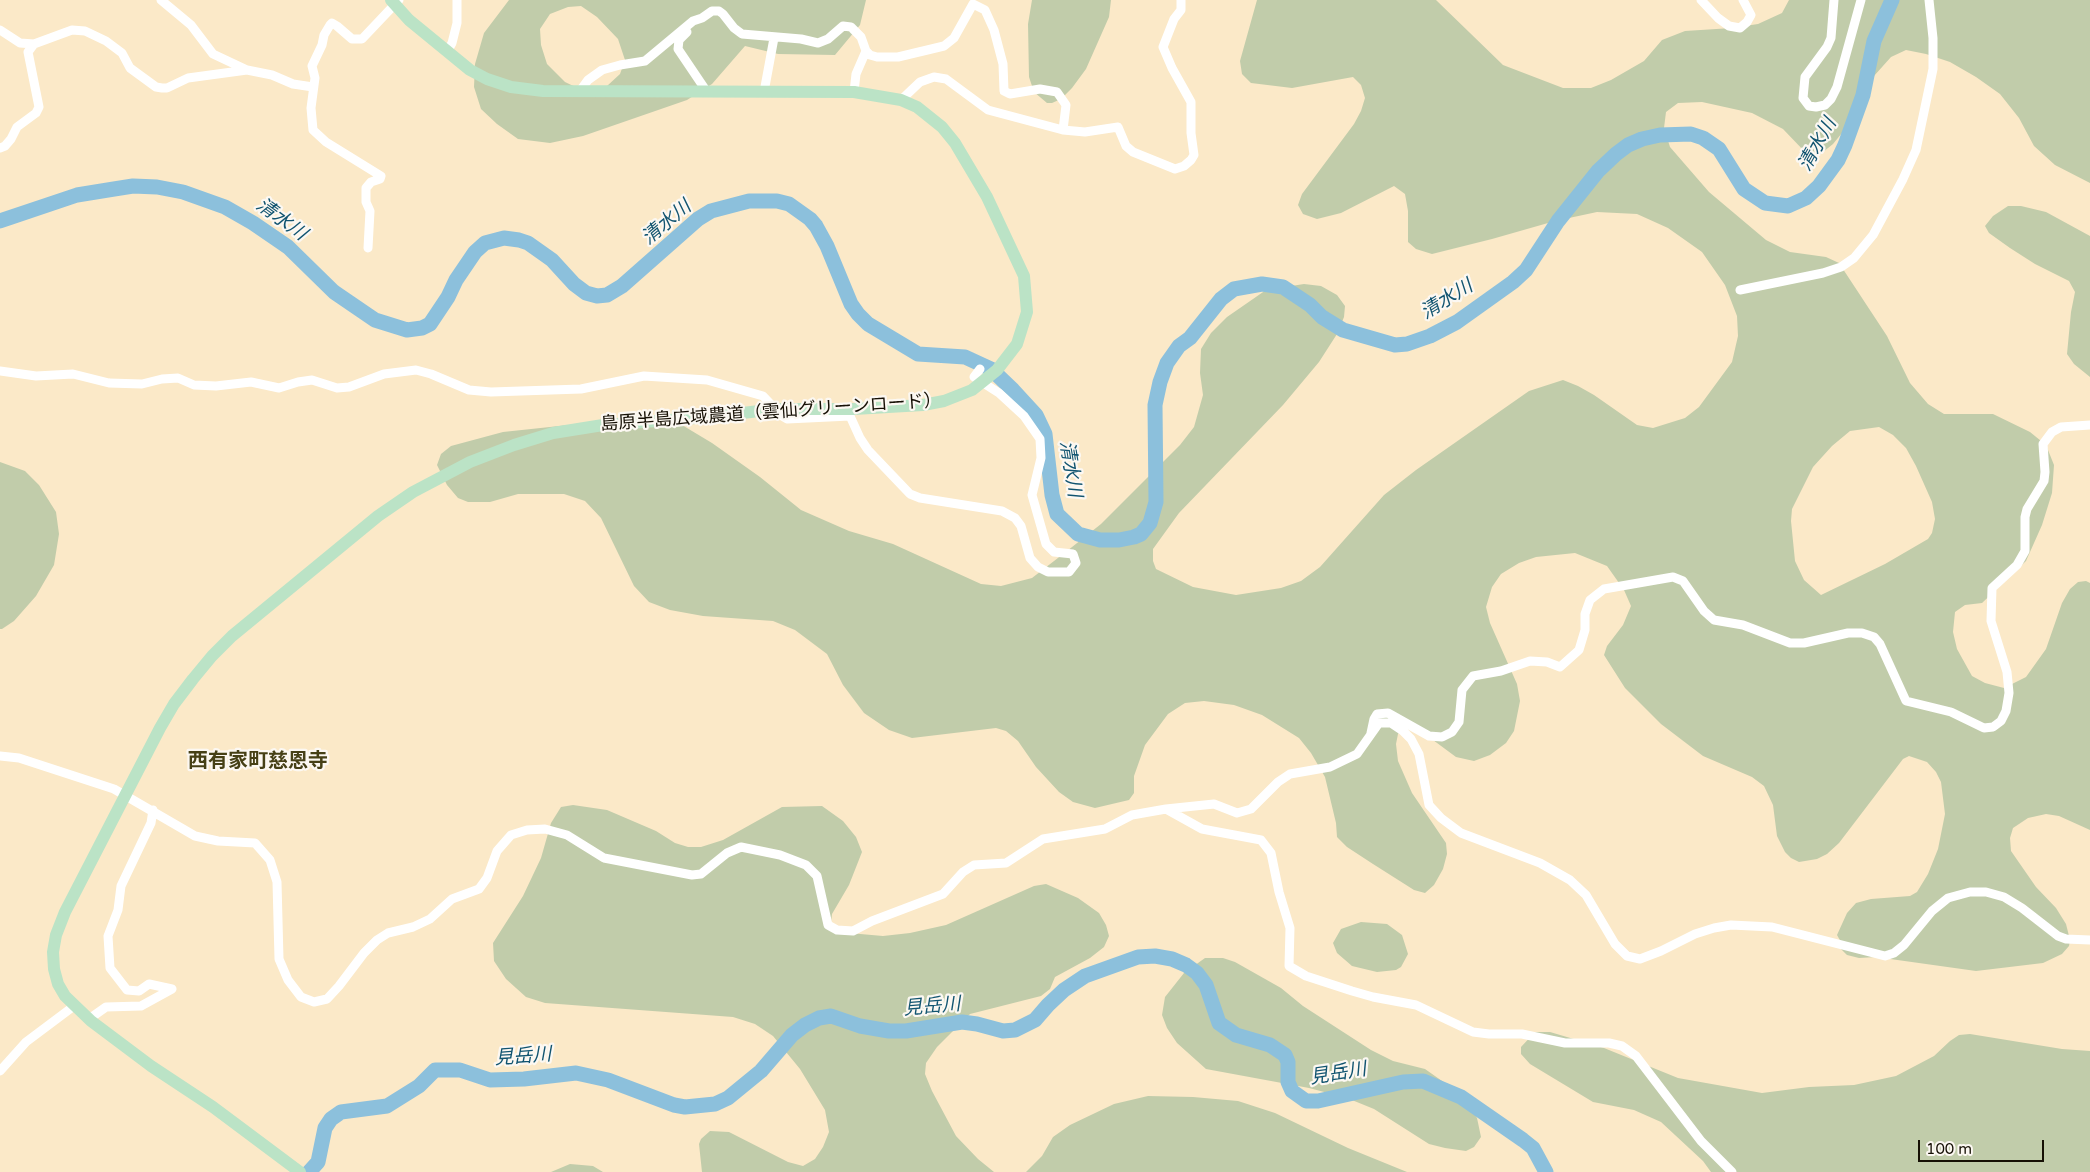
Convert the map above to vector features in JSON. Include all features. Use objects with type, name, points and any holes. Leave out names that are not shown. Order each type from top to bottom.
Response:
[{"type":"street","points":[[162,0],[191,25],[213,54],[247,70],[272,75],[292,84],[313,87]]},
{"type":"street","points":[[447,52],[452,43],[457,23],[457,0]]},
{"type":"street","points":[[901,100],[920,82],[934,78],[946,79],[988,110],[1063,130],[1084,132],[1118,127],[1126,146],[1133,152],[1175,169],[1184,166],[1191,160],[1194,154],[1191,133],[1192,102],[1172,68],[1163,47],[1174,19],[1181,10],[1181,0]]},
{"type":"street","points":[[1701,0],[1728,26],[1740,28],[1751,15],[1744,0]]},
{"type":"street","points":[[1834,0],[1831,38],[1827,47],[1805,77],[1802,98],[1809,106],[1825,105],[1831,99],[1837,87],[1861,0]]},
{"type":"street","points":[[1740,290],[1823,273],[1842,267],[1854,258],[1872,235],[1903,179],[1916,150],[1933,69],[1933,38],[1929,0]]},
{"type":"street","points":[[368,248],[370,211],[366,202],[366,188],[372,182],[380,179],[381,176],[326,142],[313,130],[311,108],[315,78],[312,66],[332,23],[348,37],[357,40],[362,39],[395,2]]},
{"type":"street","name":"島原半島広域農道（雲仙グリーンロード）","points":[[296,1168],[88,1019],[74,1006],[58,984],[54,969],[53,952],[56,935],[65,912],[174,704],[212,656],[267,607],[378,516],[413,492],[470,462],[514,445],[553,434],[603,425],[709,417],[776,409],[854,409],[923,404],[959,396],[972,390],[997,370],[1017,344],[1027,312],[1024,276],[987,198],[955,143],[942,127],[916,107],[901,100],[854,92],[580,92],[543,91],[511,87],[487,79],[447,52],[409,20],[395,2]]},
{"type":"street","points":[[707,92],[678,49],[678,44],[682,37],[712,11],[719,11],[742,34],[774,38],[801,39],[818,43],[828,39],[843,26],[851,27],[861,37],[866,51],[870,55],[898,57],[944,46],[954,38],[973,4],[985,10],[994,30],[1003,64],[1004,91],[1010,94],[1040,89],[1056,92],[1066,105],[1063,130]]},
{"type":"street","points":[[580,92],[588,80],[602,70],[645,61],[693,21],[702,18]]},
{"type":"street","points":[[0,30],[20,43],[34,44],[72,30],[85,31],[106,41],[122,53],[130,68],[156,87],[162,88],[167,88],[188,78],[247,70]]},
{"type":"street","points":[[764,92],[774,38]]},
{"type":"street","points":[[0,148],[5,146],[17,127],[36,113],[39,107],[28,52],[34,44]]},
{"type":"street","points":[[854,92],[856,74],[866,51]]},
{"type":"street","points":[[0,371],[36,376],[73,374],[109,383],[142,384],[162,379],[178,378],[194,385],[216,386],[251,382],[279,388],[312,380],[337,388],[349,387],[384,374],[416,370],[431,374],[469,390],[491,392],[581,389],[644,376],[707,380],[763,396],[787,419],[850,416],[868,450],[910,494],[920,498],[1002,511],[1015,518],[1021,526],[1030,558],[1038,567],[1048,572],[1070,572],[1076,564],[1073,554],[1054,552],[1046,544],[1032,495],[1041,458],[1040,439],[1024,416],[1005,399],[974,377],[980,369]]},
{"type":"street","points":[[1371,735],[1374,719],[1377,714],[1388,713],[1429,736],[1442,737],[1452,732],[1459,722],[1462,690],[1473,676],[1500,671],[1530,660],[1547,662],[1560,667],[1579,650],[1585,630],[1585,614],[1590,600],[1604,589],[1673,576],[1683,581],[1704,611],[1714,620],[1743,625],[1790,643],[1804,643],[1862,633],[1874,637],[1880,644],[1906,701],[1951,712],[1984,728],[1993,727],[2001,721],[2006,711],[2009,693],[2007,672],[1990,621],[1992,588],[2017,565],[2025,551],[2025,517],[2027,509],[2044,481],[2043,444],[2052,432],[2061,427],[2090,425]]},
{"type":"street","points":[[0,756],[19,758],[89,779],[126,794],[195,836],[218,841],[255,843],[264,851],[274,870],[277,882],[279,959],[288,980],[301,997],[314,1002],[327,999],[364,953],[377,940],[388,933],[413,927],[430,918],[452,899],[479,890],[487,878],[497,851],[511,835],[526,830],[545,829],[566,836],[604,858],[692,875],[701,874],[727,853],[741,847],[780,855],[806,865],[817,876],[828,924],[837,930],[853,932],[872,921],[943,894],[963,872],[974,864],[1006,863],[1043,840],[1105,829],[1132,815],[1166,809],[1214,804],[1237,813],[1251,809],[1278,782],[1290,774],[1330,767],[1357,754],[1380,723],[1390,723],[1403,731],[1411,739],[1418,754],[1429,805],[1441,818],[1461,833],[1540,863],[1570,880],[1586,895],[1615,944],[1627,956],[1640,959],[1695,934],[1731,925],[1772,927],[1885,956],[1894,953],[1904,945],[1932,911],[1948,898],[1970,892],[1986,892],[2004,898],[2022,908],[2058,936],[2066,939],[2090,940]]},
{"type":"street","points":[[1166,809],[1202,829],[1260,840],[1271,853],[1278,892],[1290,928],[1289,966],[1306,976],[1352,991],[1416,1005],[1473,1032],[1522,1034],[1565,1042],[1609,1043],[1622,1046],[1636,1056],[1701,1141],[1732,1172]]},
{"type":"street","points":[[88,1019],[106,1007],[141,1006],[172,989],[149,984],[139,991],[127,990],[110,968],[108,936],[118,910],[121,886],[151,823],[153,810]]},
{"type":"street","points":[[0,1071],[32,1037],[74,1006]]},
{"type":"green space","points":[[509,0],[866,0],[860,25],[835,55],[778,54],[745,46],[712,84],[687,100],[583,136],[550,143],[518,139],[497,124],[481,109],[474,87],[475,64],[484,33]],"holes":[[[581,6],[597,17],[618,39],[625,60],[620,74],[607,86],[586,92],[565,82],[547,64],[541,45],[540,29],[550,14],[568,7]]]},
{"type":"green space","points":[[1032,0],[1111,0],[1109,17],[1086,69],[1061,99],[1052,103],[1047,103],[1034,92],[1029,77],[1028,24]]},
{"type":"green space","points":[[1257,0],[1436,0],[1503,65],[1563,88],[1591,88],[1611,80],[1644,61],[1662,40],[1685,31],[1758,24],[1782,13],[1789,0],[2090,0],[2090,183],[2055,165],[2034,146],[2019,118],[2000,94],[1950,62],[1906,50],[1891,57],[1874,76],[1860,98],[1851,122],[1833,144],[1818,156],[1806,153],[1783,129],[1752,113],[1702,102],[1678,103],[1666,112],[1664,128],[1670,147],[1709,192],[1766,240],[1790,252],[1826,257],[1839,263],[1887,336],[1910,383],[1928,404],[1944,414],[1993,414],[2030,432],[2046,445],[2054,465],[2052,493],[2042,525],[2026,561],[1982,603],[1965,605],[1955,612],[1953,632],[1957,649],[1972,676],[1985,683],[2004,688],[2026,677],[2046,649],[2062,603],[2070,589],[2078,582],[2086,581],[2090,583],[2090,830],[2059,816],[2046,814],[2028,818],[2013,828],[2010,838],[2011,851],[2036,887],[2056,908],[2066,924],[2070,940],[2069,946],[2062,954],[2043,963],[1976,971],[1876,957],[1859,958],[1847,955],[1841,949],[1842,944],[1837,935],[1847,913],[1856,903],[1871,899],[1910,896],[1917,892],[1928,874],[1938,849],[1945,814],[1941,782],[1936,772],[1927,762],[1909,756],[1903,759],[1839,843],[1827,854],[1817,859],[1799,862],[1791,858],[1785,852],[1777,836],[1773,805],[1764,786],[1752,777],[1703,756],[1661,724],[1625,688],[1604,655],[1607,646],[1623,625],[1631,606],[1624,590],[1607,566],[1575,553],[1536,557],[1519,563],[1501,574],[1492,587],[1486,607],[1490,623],[1517,684],[1520,701],[1514,731],[1506,743],[1490,755],[1474,761],[1456,757],[1433,740],[1404,726],[1398,734],[1396,744],[1398,761],[1412,793],[1446,843],[1447,854],[1443,869],[1434,885],[1425,893],[1414,890],[1373,864],[1347,847],[1337,837],[1336,823],[1325,777],[1311,753],[1299,738],[1262,715],[1234,705],[1204,701],[1185,703],[1168,714],[1145,745],[1134,776],[1134,793],[1129,800],[1095,808],[1073,802],[1059,792],[1036,767],[1018,741],[1006,731],[996,728],[912,738],[889,730],[864,713],[843,685],[827,654],[795,630],[773,621],[703,616],[670,610],[649,602],[634,586],[601,518],[585,501],[564,494],[518,494],[490,502],[468,502],[458,498],[447,485],[437,465],[441,454],[451,446],[503,432],[625,419],[682,425],[712,443],[760,477],[801,510],[849,531],[893,544],[981,584],[1001,586],[1032,578],[1067,551],[1101,524],[1180,445],[1194,427],[1203,395],[1200,373],[1201,349],[1211,333],[1227,317],[1266,290],[1304,284],[1321,286],[1337,295],[1345,306],[1344,317],[1337,334],[1319,362],[1283,405],[1179,513],[1153,549],[1153,561],[1156,569],[1193,587],[1236,595],[1281,588],[1301,581],[1320,567],[1384,495],[1416,470],[1529,391],[1563,380],[1594,395],[1637,425],[1653,428],[1685,418],[1699,407],[1732,362],[1738,336],[1737,316],[1725,285],[1702,252],[1668,228],[1637,214],[1597,212],[1555,221],[1432,254],[1416,249],[1408,242],[1408,211],[1405,194],[1394,186],[1341,213],[1317,219],[1303,214],[1298,205],[1302,194],[1354,124],[1361,111],[1365,98],[1361,85],[1353,77],[1292,88],[1251,83],[1242,74],[1240,61]],"holes":[[[1879,427],[1893,435],[1906,448],[1932,502],[1935,519],[1932,533],[1928,539],[1885,564],[1821,595],[1804,580],[1795,561],[1791,521],[1792,509],[1813,467],[1832,446],[1850,431]]]},
{"type":"green space","points":[[2008,206],[2021,206],[2046,212],[2090,236],[2090,377],[2074,364],[2067,354],[2075,292],[2069,281],[2035,264],[2010,248],[1989,233],[1985,226],[1993,216]]},
{"type":"green space","points":[[0,462],[25,471],[39,485],[56,512],[59,534],[54,565],[36,596],[14,621],[2,629],[0,629]]},
{"type":"green space","points":[[573,805],[607,810],[656,831],[675,843],[688,847],[701,847],[723,840],[782,807],[822,806],[843,821],[856,837],[862,852],[849,885],[832,914],[831,923],[849,933],[883,936],[910,933],[946,925],[1034,886],[1046,884],[1078,898],[1099,913],[1106,925],[1109,936],[1104,947],[1090,958],[1055,977],[1050,989],[1041,996],[970,1014],[937,1047],[926,1063],[925,1074],[956,1136],[978,1159],[994,1172],[702,1172],[699,1144],[701,1139],[710,1131],[729,1132],[788,1162],[803,1166],[815,1159],[823,1147],[829,1132],[825,1110],[800,1069],[773,1036],[755,1024],[733,1017],[545,1003],[526,997],[506,979],[494,961],[493,943],[523,896],[541,858],[551,823],[561,807]]},
{"type":"green space","points":[[1361,922],[1387,924],[1402,935],[1408,954],[1401,967],[1396,970],[1377,972],[1352,966],[1337,953],[1333,943],[1341,929]]},
{"type":"green space","points":[[1205,958],[1223,958],[1235,962],[1281,988],[1303,1006],[1371,1050],[1393,1061],[1425,1069],[1462,1095],[1477,1118],[1481,1137],[1474,1147],[1466,1151],[1445,1148],[1429,1144],[1374,1109],[1347,1098],[1309,1088],[1206,1069],[1177,1043],[1167,1028],[1162,1015],[1165,997],[1184,973]]},
{"type":"green space","points":[[1535,1032],[1550,1032],[1604,1048],[1678,1078],[1762,1093],[1809,1087],[1854,1085],[1896,1076],[1934,1056],[1959,1035],[1970,1034],[2062,1049],[2090,1051],[2090,1172],[1711,1172],[1703,1161],[1661,1122],[1634,1110],[1593,1102],[1530,1064],[1521,1054],[1521,1047]]},
{"type":"green space","points":[[1148,1096],[1238,1101],[1275,1113],[1348,1148],[1407,1172],[1026,1172],[1042,1156],[1053,1137],[1070,1125],[1114,1104]]},
{"type":"green space","points":[[570,1164],[593,1166],[603,1172],[551,1172]]},
{"type":"waterway","name":"清水川","points":[[0,221],[77,195],[114,189],[133,186],[157,187],[183,192],[225,207],[253,223],[288,247],[334,292],[375,320],[407,330],[422,328],[430,324],[475,252],[485,243],[504,238],[528,243],[552,260],[574,284],[586,293],[597,296],[607,295],[622,286],[698,219],[711,211],[749,201],[777,201],[789,204],[810,219],[816,226],[827,246],[851,304],[868,324],[918,354],[965,357],[991,369],[1013,390],[1036,415],[1045,434],[1052,495],[1057,514],[1078,534],[1100,540],[1119,540],[1141,534],[1150,523],[1156,502],[1155,405],[1160,382],[1167,363],[1179,346],[1190,338],[1221,299],[1234,289],[1262,284],[1283,287],[1310,305],[1322,317],[1343,330],[1395,345],[1407,344],[1430,336],[1457,322],[1513,282],[1526,270],[1558,221],[1598,171],[1616,154],[1628,145],[1642,139],[1660,135],[1691,134],[1703,138],[1719,149],[1744,189],[1765,203],[1788,206],[1806,198],[1819,186],[1838,160],[1863,95],[1874,41],[1892,0]]},
{"type":"waterway","name":"見岳川","points":[[309,1172],[318,1162],[325,1128],[331,1119],[341,1112],[387,1106],[419,1086],[435,1070],[460,1070],[490,1080],[524,1079],[576,1073],[608,1080],[674,1105],[685,1107],[715,1104],[728,1098],[761,1071],[792,1035],[805,1025],[819,1018],[831,1016],[860,1026],[889,1031],[906,1031],[962,1022],[1003,1031],[1015,1030],[1035,1020],[1064,990],[1085,976],[1138,957],[1155,956],[1172,959],[1186,965],[1197,973],[1206,985],[1219,1023],[1236,1035],[1270,1045],[1285,1055],[1288,1062],[1288,1082],[1292,1091],[1306,1101],[1318,1101],[1403,1082],[1423,1081],[1461,1097],[1523,1140],[1533,1148],[1546,1172]]},
{"type":"district","name":"西有家町慈恩寺","points":[[258,762]]}]
